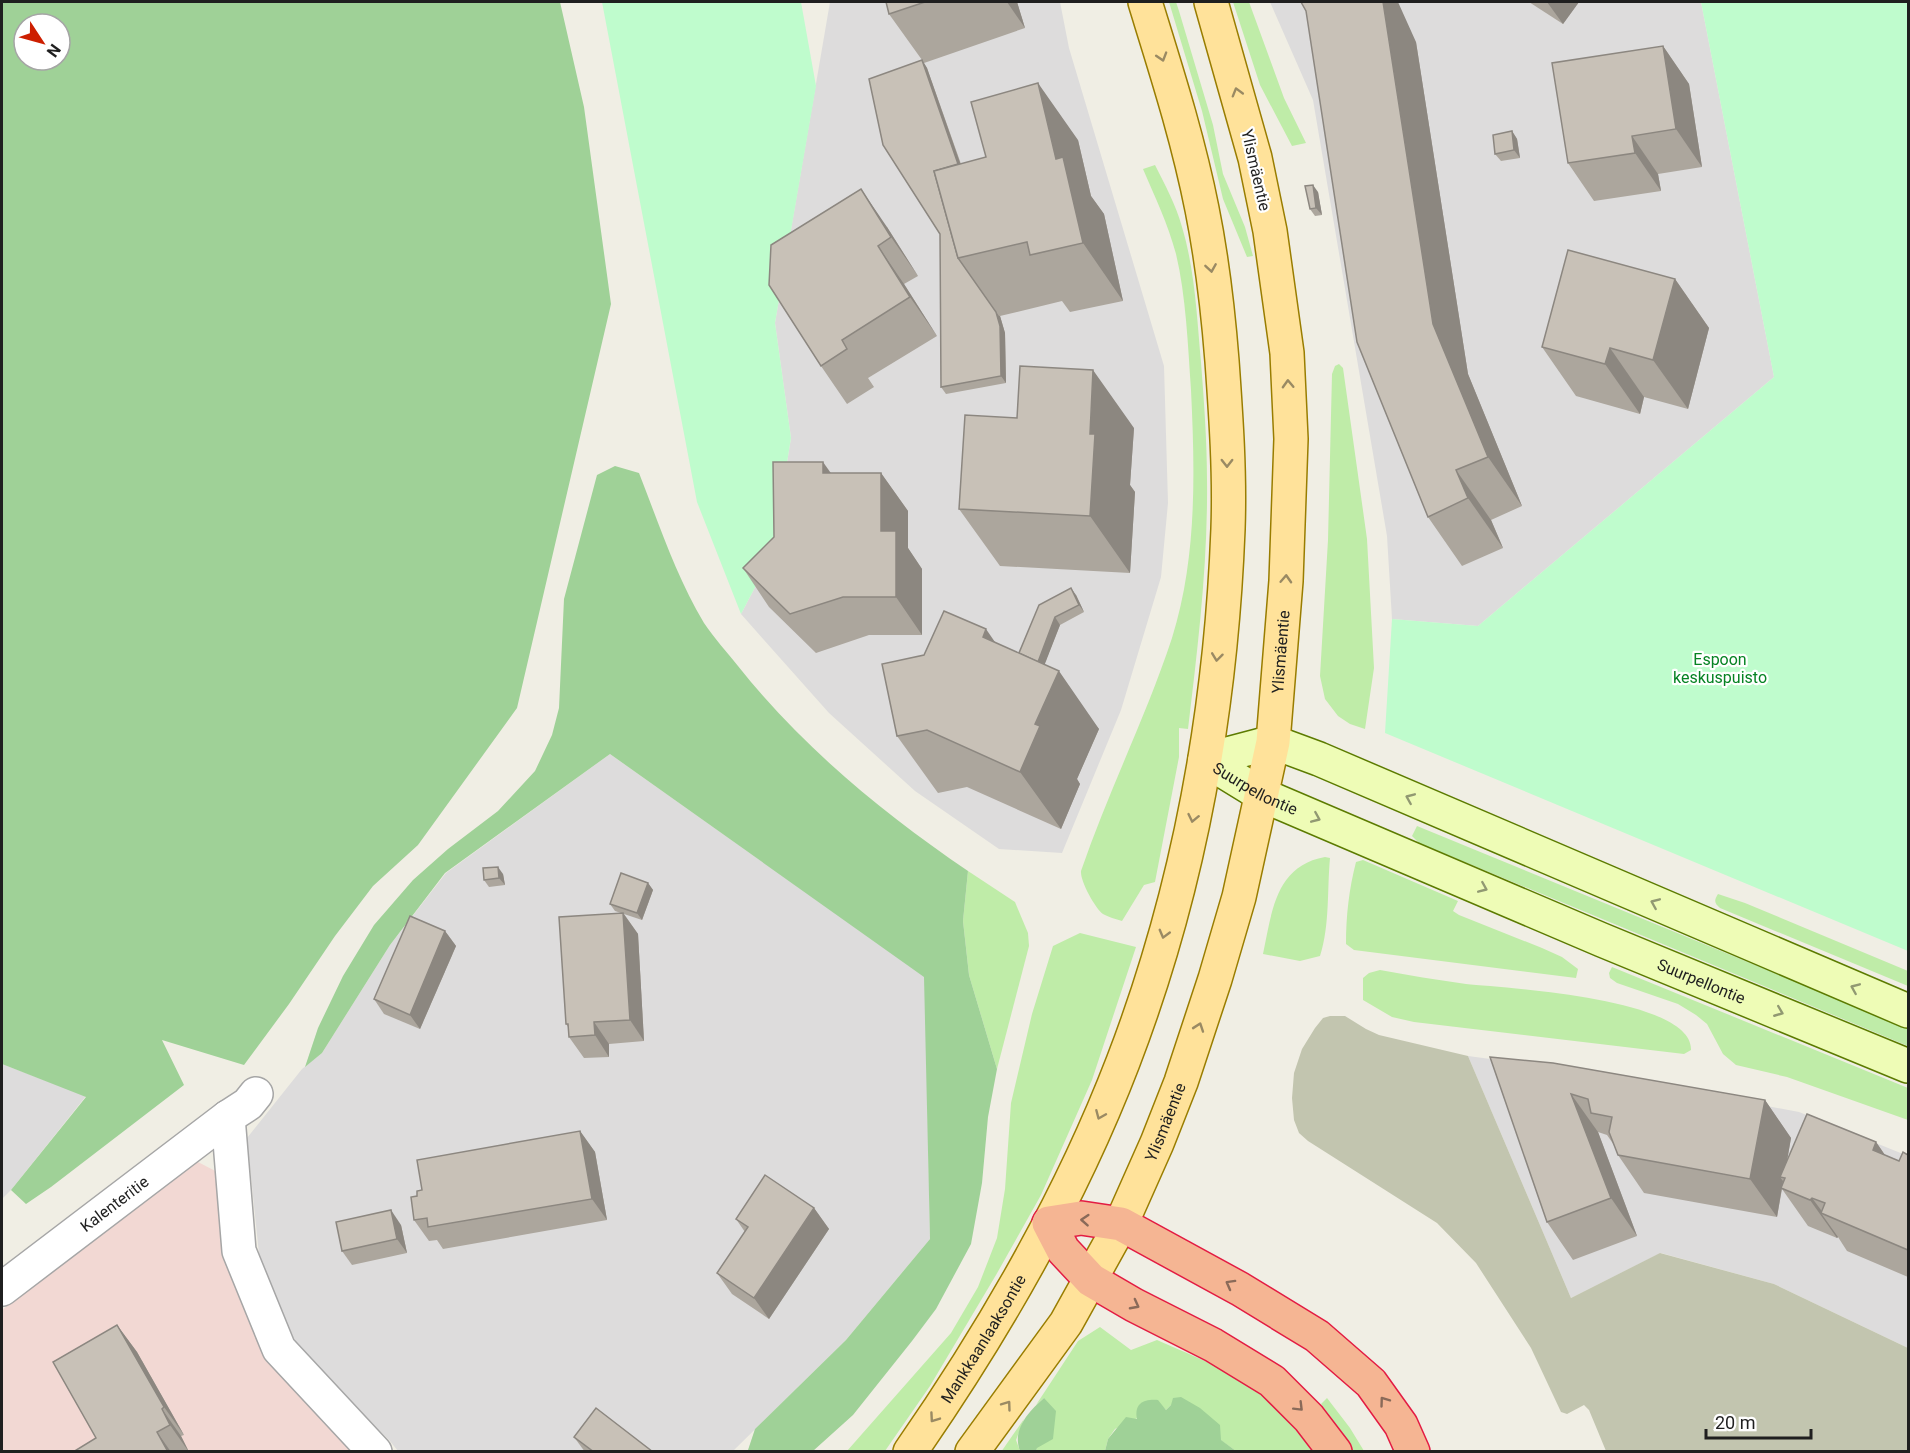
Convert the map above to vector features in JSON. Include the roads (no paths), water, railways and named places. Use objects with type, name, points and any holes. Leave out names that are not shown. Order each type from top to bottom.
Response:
[{"type":"highway","points":[[1335,1452],[1310,1418],[1272,1381],[1213,1345],[1134,1305],[1091,1280],[1063,1250],[1049,1223],[1081,1218],[1122,1224],[1240,1289],[1317,1336],[1371,1383],[1401,1425],[1413,1452]]},
{"type":"main road","points":[[1049,1223],[1076,1171],[1123,1062],[1156,964],[1179,878],[1205,760],[1221,629],[1228,528],[1227,428],[1218,312],[1202,211],[1179,112],[1145,2]]},
{"type":"main road","name":"Ylismäentie","points":[[1091,1280],[1122,1224],[1181,1082],[1239,897],[1274,742],[1286,581],[1291,439],[1287,353],[1270,231],[1256,158],[1211,2]]},
{"type":"main road","points":[[1274,742],[1908,1011]]},
{"type":"main road","name":"Suurpellontie","points":[[1205,760],[1274,742]]},
{"type":"main road","name":"Suurpellontie","points":[[1205,760],[1262,795],[1602,940],[1908,1066]]},
{"type":"main road","name":"Mankkaanlaaksontie","points":[[910,1452],[982,1340],[1049,1223]]},
{"type":"main road","points":[[972,1452],[1066,1323],[1091,1280]]},
{"type":"street","name":"Kalenteritie","points":[[2,1289],[248,1104],[256,1094]]},
{"type":"street","points":[[228,1117],[239,1251],[279,1349],[375,1452]]},
{"type":"park label","name":"Espoon keskuspuisto","points":[[1720,668]]}]
